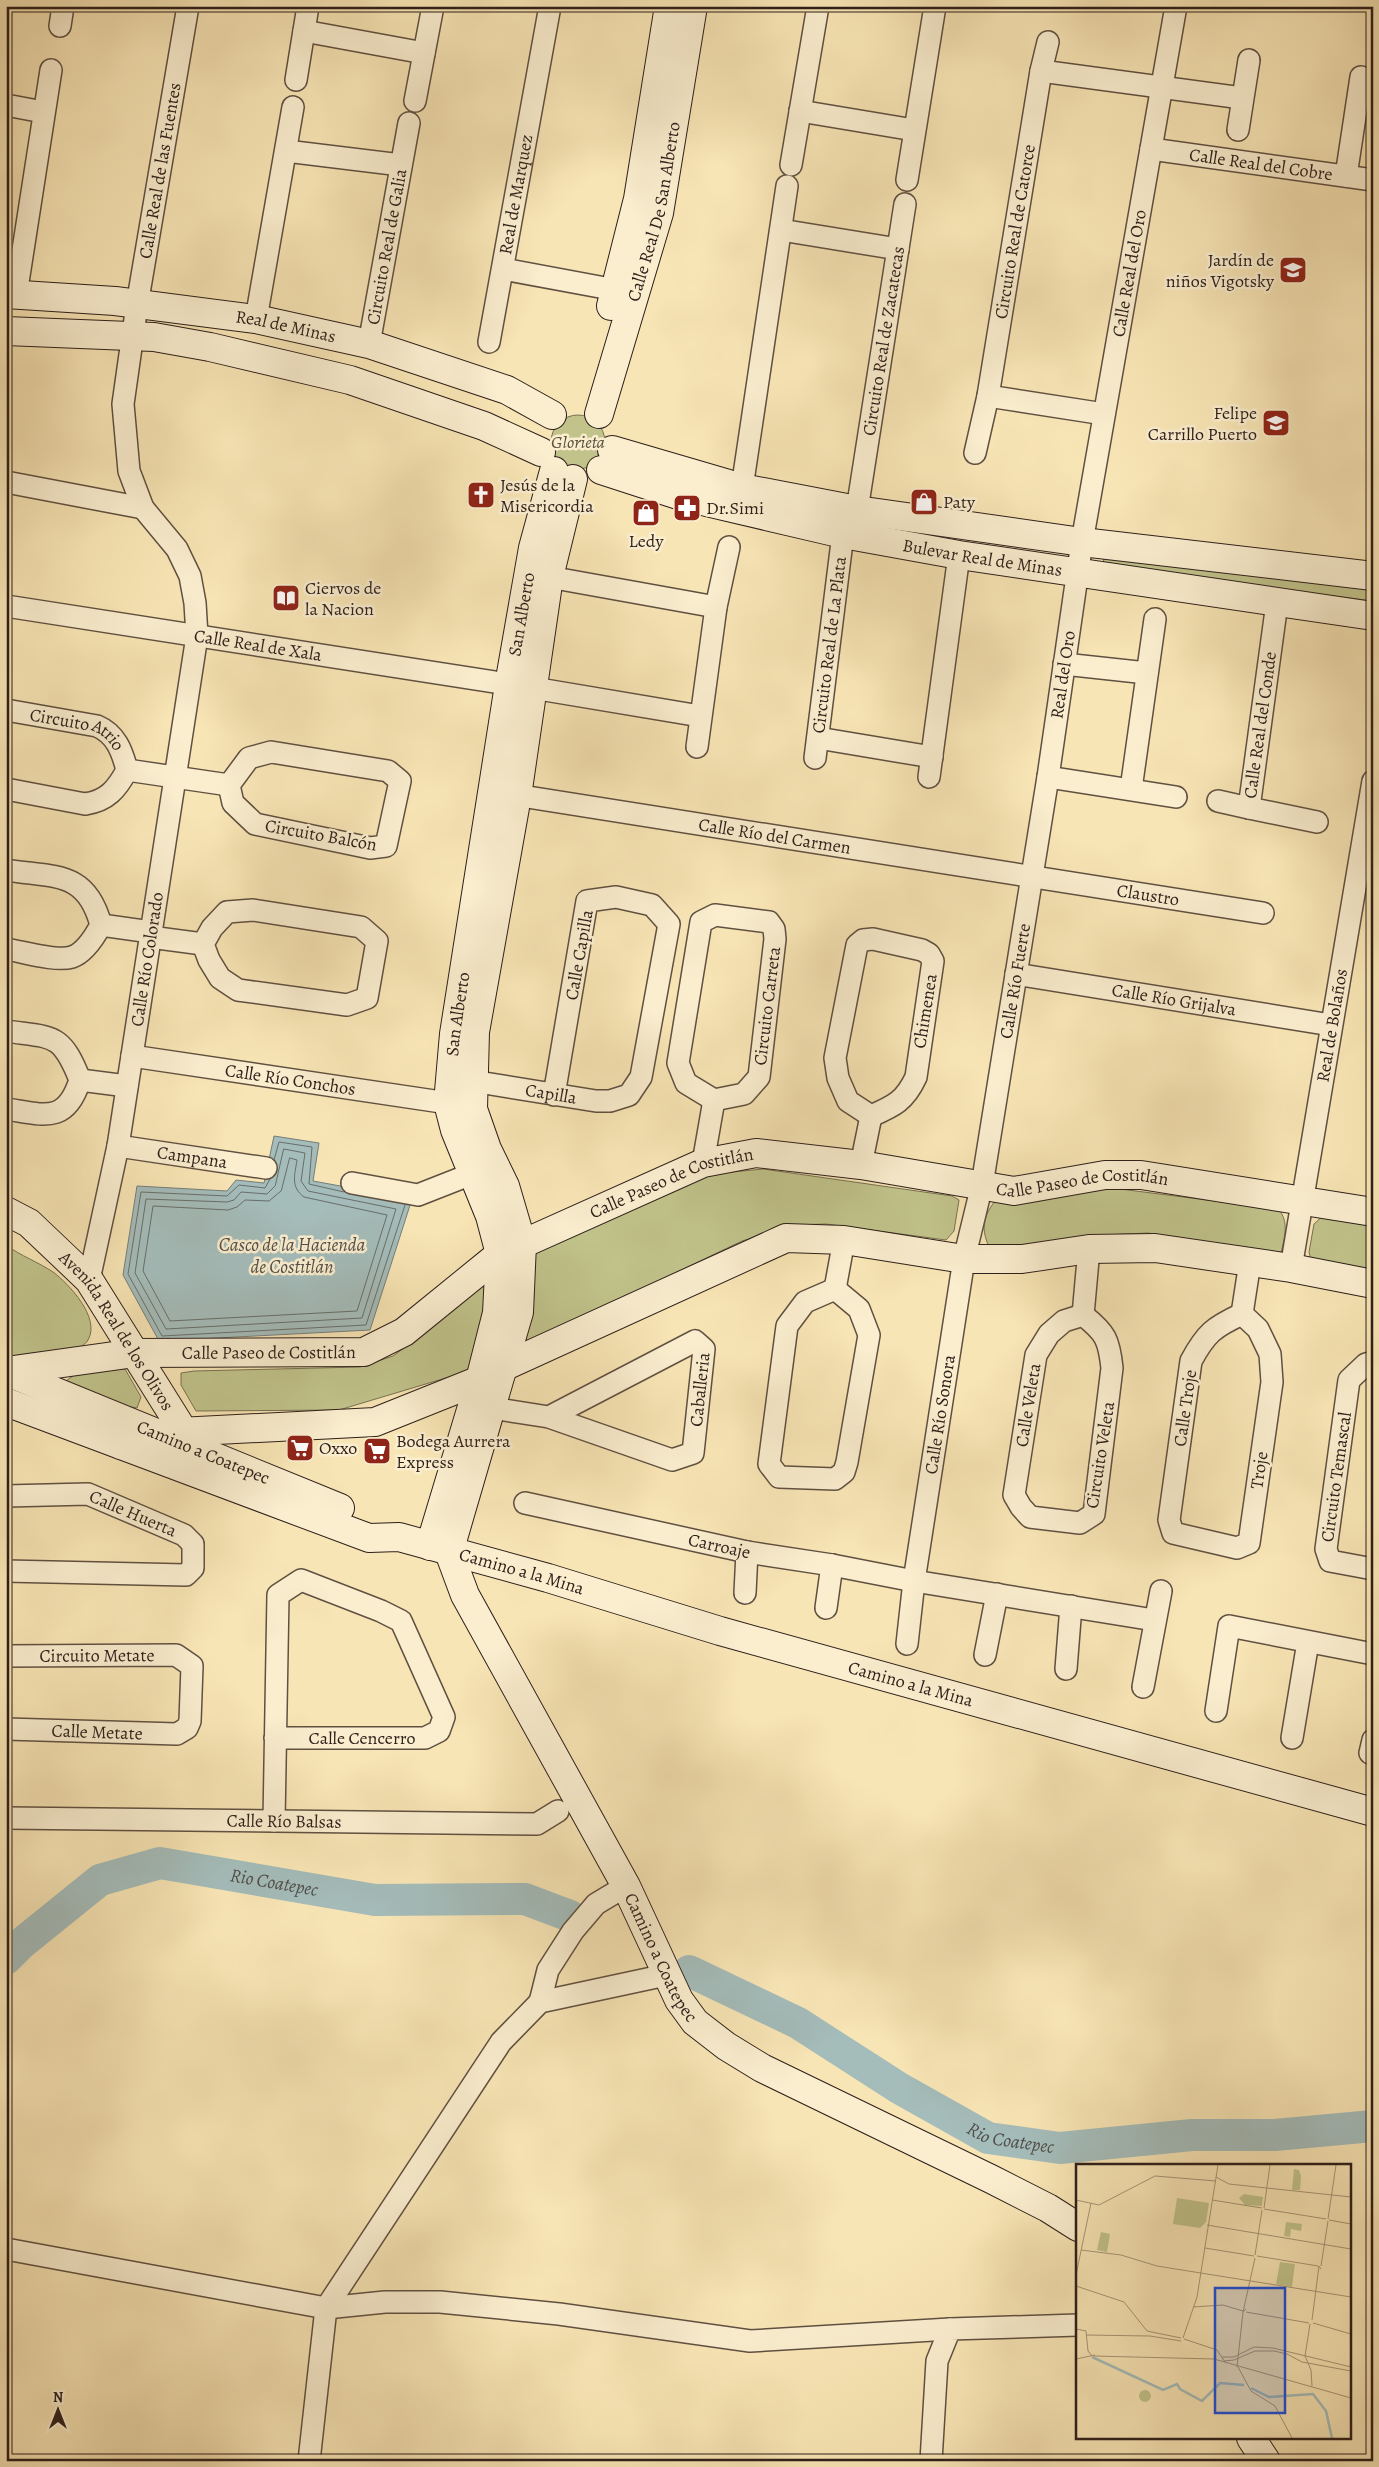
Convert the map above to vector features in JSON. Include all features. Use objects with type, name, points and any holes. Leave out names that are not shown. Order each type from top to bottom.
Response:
[{"type":"street","name":"Calle Real de las Fuentes","points":[[143,508],[130,471],[124,434],[123,404],[137,305],[188,6]]},
{"type":"street","points":[[296,80],[308,6]]},
{"type":"street","points":[[415,101],[433,6]]},
{"type":"street","name":"Real de Marquez","points":[[550,6],[503,269],[616,290]]},
{"type":"street","points":[[791,165],[818,6]]},
{"type":"street","points":[[907,180],[935,6]]},
{"type":"street","name":"Calle Real del Oro","points":[[1082,542],[1176,6]]},
{"type":"street","name":"Calle Real De San Alberto","points":[[590,410],[638,199],[672,7]]},
{"type":"street","name":"Calle Real De San Alberto","points":[[590,410],[660,213],[672,7]]},
{"type":"street","points":[[304,31],[424,53]]},
{"type":"street","name":"Circuito Real de Catorce","points":[[975,453],[988,396],[1041,71],[1048,42]]},
{"type":"street","points":[[1238,130],[1249,60]]},
{"type":"street","points":[[11,295],[51,70]]},
{"type":"street","points":[[1041,71],[1242,98]]},
{"type":"street","points":[[1346,176],[1361,77]]},
{"type":"street","points":[[6,105],[43,112]]},
{"type":"street","points":[[256,319],[293,107]]},
{"type":"street","points":[[800,111],[914,130]]},
{"type":"street","points":[[401,165],[409,123]]},
{"type":"street","name":"Calle Real del Cobre","points":[[1151,149],[1373,180]]},
{"type":"street","name":"Circuito Real de Galia","points":[[286,151],[401,165],[369,344]]},
{"type":"street","points":[[742,488],[787,186]]},
{"type":"street","points":[[898,249],[905,204]]},
{"type":"street","name":"Circuito Real de Zacatecas","points":[[781,230],[898,249],[857,510]]},
{"type":"street","points":[[489,342],[503,269]]},
{"type":"street","name":"Real de Minas","points":[[11,295],[115,301],[256,319],[369,344],[506,390],[552,415]]},
{"type":"street","name":"Real de Minas","points":[[6,331],[154,337],[350,380],[484,426],[556,467]]},
{"type":"street","points":[[988,396],[1104,414]]},
{"type":"street","points":[[560,409],[590,410],[610,429],[606,460],[592,475],[556,467],[541,432],[552,415],[560,409]]},
{"type":"street","name":"Bulevar Real de Minas","points":[[606,460],[857,510],[1082,542],[1373,576]]},
{"type":"street","name":"Bulevar Real de Minas","points":[[606,460],[681,496],[843,534],[959,555],[1078,571],[1277,603],[1373,616]]},
{"type":"street","name":"San Alberto","points":[[521,686],[549,577],[556,467]]},
{"type":"street","name":"San Alberto","points":[[439,1549],[492,1408],[519,1312],[505,1186],[487,1149],[473,1109],[472,1081],[475,1032],[505,793],[521,686],[533,548],[556,467]]},
{"type":"street","points":[[6,482],[143,508]]},
{"type":"street","name":"Calle Río Colorado","points":[[89,1280],[118,1146],[197,636],[195,603],[190,576],[177,549],[143,508]]},
{"type":"street","name":"Circuito Real de La Plata","points":[[843,534],[816,748],[930,767],[959,555]]},
{"type":"street","name":"Real del Oro","points":[[1048,777],[1082,542]]},
{"type":"street","points":[[697,747],[716,607],[729,547]]},
{"type":"street","points":[[549,577],[716,607]]},
{"type":"street","name":"Calle Real del Conde","points":[[1277,603],[1249,808],[1317,822]]},
{"type":"street","name":"Calle Real de Xala","points":[[6,606],[521,686],[700,716]]},
{"type":"street","points":[[1130,789],[1155,619]]},
{"type":"street","points":[[1064,664],[1147,673]]},
{"type":"street","name":"Circuito Atrio","points":[[6,710],[97,726],[108,730],[118,743],[127,770]]},
{"type":"street","name":"Circuito Balcón","points":[[271,752],[388,771],[400,781],[386,846],[370,848],[255,824],[233,803],[229,785],[248,758],[271,752]]},
{"type":"street","name":"Circuito Atrio","points":[[127,770],[175,778]]},
{"type":"street","name":"Circuito Atrio","points":[[6,789],[85,804],[98,802],[110,796],[127,770]]},
{"type":"street","points":[[1048,777],[1176,796]]},
{"type":"street","name":"Calle Río Fuerte","points":[[982,1185],[1048,777]]},
{"type":"street","points":[[175,778],[229,785]]},
{"type":"street","name":"Real de Bolaños","points":[[1291,1268],[1331,1025],[1369,828],[1373,782]]},
{"type":"street","name":"San Alberto","points":[[439,1549],[511,1249],[490,1216],[455,1130],[448,1103],[454,1034],[505,793]]},
{"type":"street","name":"Calle Río del Carmen","points":[[505,793],[1032,876]]},
{"type":"street","points":[[1218,801],[1249,808]]},
{"type":"street","points":[[6,870],[74,882],[86,891],[96,906],[101,925],[92,940],[74,956],[59,958],[6,949]]},
{"type":"street","name":"Claustro","points":[[1032,876],[1263,913]]},
{"type":"street","name":"Calle Capilla","points":[[554,1095],[587,901],[616,897],[652,906],[669,924],[641,1077],[629,1095]]},
{"type":"street","points":[[253,910],[361,927],[377,941],[367,998],[347,1006],[238,990],[220,978],[209,960],[203,944],[212,928],[227,912],[253,910]]},
{"type":"street","name":"Circuito Carreta","points":[[715,915],[769,922],[774,929],[775,939],[759,1078],[744,1094],[714,1100],[686,1084],[678,1063],[701,922],[715,915]]},
{"type":"street","points":[[101,925],[203,944]]},
{"type":"street","name":"Chimenea","points":[[873,939],[922,950],[933,961],[916,1077],[908,1093],[892,1107],[870,1116],[848,1101],[838,1078],[836,1058],[857,944],[863,940],[873,939]]},
{"type":"street","name":"Calle Río Grijalva","points":[[1016,974],[1331,1025]]},
{"type":"street","points":[[6,1031],[55,1038],[66,1049],[80,1080],[75,1095],[65,1109],[45,1115],[6,1109]]},
{"type":"street","name":"Calle Río Conchos","points":[[132,1056],[448,1103]]},
{"type":"street","points":[[80,1080],[127,1086]]},
{"type":"street","name":"Capilla","points":[[472,1081],[554,1095],[610,1101],[629,1095]]},
{"type":"street","points":[[703,1163],[714,1100]]},
{"type":"street","points":[[860,1165],[870,1116]]},
{"type":"street","name":"Campana","points":[[118,1146],[266,1168]]},
{"type":"street","name":"Calle Paseo de Costitlán","points":[[6,1371],[135,1353],[364,1352],[404,1332],[511,1249],[703,1163],[756,1153],[860,1165],[1014,1191],[1105,1175],[1141,1175],[1302,1199],[1373,1212]]},
{"type":"street","points":[[352,1184],[418,1195],[474,1173]]},
{"type":"street","name":"Calle Río Sonora","points":[[907,1644],[914,1581],[964,1259],[982,1185]]},
{"type":"street","name":"Avenida Real de los Olivos","points":[[6,1210],[29,1223],[89,1280],[135,1353],[196,1474]]},
{"type":"street","points":[[121,1446],[177,1437],[375,1422],[480,1380],[503,1367],[786,1238],[844,1240],[964,1259],[1022,1259],[1089,1249],[1155,1248],[1291,1268],[1373,1284]]},
{"type":"street","points":[[835,1289],[844,1240]]},
{"type":"street","points":[[1083,1315],[1089,1249]]},
{"type":"street","points":[[1242,1314],[1250,1262]]},
{"type":"street","points":[[835,1289],[859,1309],[869,1335],[847,1462],[844,1472],[835,1479],[779,1477],[769,1464],[787,1326],[805,1302],[835,1289]]},
{"type":"street","name":"Calle Troje","points":[[1169,1520],[1191,1361],[1203,1339],[1222,1323],[1242,1314]]},
{"type":"street","name":"Troje","points":[[1169,1520],[1173,1533],[1237,1548],[1249,1543],[1272,1382],[1270,1354],[1258,1329],[1242,1314]]},
{"type":"street","name":"Calle Veleta","points":[[1014,1495],[1036,1356],[1049,1334],[1064,1321],[1083,1315]]},
{"type":"street","name":"Circuito Veleta","points":[[1014,1495],[1030,1517],[1080,1523],[1094,1514],[1112,1368],[1110,1345],[1098,1327],[1083,1315]]},
{"type":"street","name":"Caballeria","points":[[492,1408],[549,1417],[672,1460],[693,1453],[704,1349],[695,1341],[549,1417]]},
{"type":"street","name":"Circuito Temascal","points":[[1373,1362],[1366,1364],[1349,1380],[1326,1549],[1330,1561],[1373,1568]]},
{"type":"street","name":"Camino a Coatepec","points":[[6,1371],[177,1437],[378,1524],[399,1537],[439,1549],[626,1886],[666,1975],[679,2000],[695,2022],[726,2046],[762,2068],[1015,2191],[1076,2226]]},
{"type":"street","name":"Camino a Coatepec","points":[[6,1402],[369,1538],[399,1537]]},
{"type":"street","name":"Calle Huerta","points":[[6,1496],[88,1494],[184,1535],[193,1544],[193,1568],[186,1575],[6,1571]]},
{"type":"street","name":"Carroaje","points":[[525,1502],[747,1552],[1154,1620]]},
{"type":"street","name":"Camino a la Mina","points":[[439,1549],[548,1578],[720,1631],[1373,1812]]},
{"type":"street","points":[[745,1593],[747,1552]]},
{"type":"street","points":[[826,1608],[832,1565]]},
{"type":"street","name":"Calle Cencerro","points":[[274,1821],[275,1738],[278,1595],[301,1580],[381,1611],[401,1621],[444,1716],[439,1731],[424,1738],[275,1738]]},
{"type":"street","points":[[1143,1687],[1154,1620],[1161,1591]]},
{"type":"street","points":[[985,1655],[997,1594]]},
{"type":"street","points":[[1066,1669],[1071,1606]]},
{"type":"street","points":[[1216,1710],[1229,1626],[1373,1654]]},
{"type":"street","points":[[1292,1738],[1308,1642]]},
{"type":"street","name":"Circuito Metate","points":[[6,1656],[176,1655],[186,1660],[192,1666],[190,1721],[187,1728]]},
{"type":"street","name":"Calle Metate","points":[[6,1729],[177,1734],[187,1728]]},
{"type":"street","name":"Calle Río Balsas","points":[[6,1818],[537,1824],[558,1811]]},
{"type":"street","points":[[309,2461],[326,2308],[501,2042],[540,2002],[548,1970],[573,1931],[596,1904],[626,1886]]},
{"type":"street","points":[[540,2002],[666,1975]]},
{"type":"street","points":[[6,2249],[326,2308],[385,2302],[440,2302],[559,2314],[750,2341],[950,2329],[1076,2325]]},
{"type":"street","points":[[931,2461],[937,2361],[950,2329]]},
{"type":"street","points":[[1252,2440],[1266,2461]]},
{"type":"green space","name":"Glorieta","points":[[573,415],[583,415],[593,419],[601,427],[605,442],[601,457],[593,465],[583,469],[573,469],[563,465],[555,457],[551,447],[551,437],[555,427],[563,419]]},
{"type":"green space","points":[[1104,556],[1373,587],[1373,601],[1103,567]]},
{"type":"green space","points":[[763,1169],[952,1196],[959,1200],[954,1231],[946,1240],[826,1224],[794,1225],[742,1241],[525,1345],[533,1299],[533,1252],[711,1174]]},
{"type":"green space","points":[[1112,1188],[1278,1209],[1282,1214],[1285,1225],[1285,1236],[1281,1253],[1148,1233],[1101,1235],[990,1249],[985,1236],[984,1224],[987,1213],[995,1201]]},
{"type":"green space","points":[[1323,1216],[1373,1225],[1373,1273],[1311,1260],[1309,1252],[1314,1224]]},
{"type":"green space","points":[[6,1245],[53,1272],[75,1293],[87,1312],[91,1331],[87,1341],[80,1348],[6,1358]]},
{"type":"green space","points":[[492,1279],[471,1368],[459,1374],[339,1410],[196,1411],[181,1385],[181,1373],[194,1371],[360,1367],[393,1356]]},
{"type":"green space","points":[[125,1369],[141,1397],[137,1408],[115,1404],[71,1387],[66,1381],[77,1373]]},
{"type":"water","name":"Casco de la Hacienda de Costitlán","points":[[274,1136],[319,1143],[313,1181],[412,1199],[370,1330],[159,1341],[123,1275],[137,1186],[227,1191],[236,1180],[264,1183]]},
{"type":"waterway","name":"Rio Coatepec","points":[[6,1959],[22,1943],[100,1880],[160,1863],[375,1900],[525,1899],[570,1916]]},
{"type":"waterway","name":"Rio Coatepec","points":[[689,1971],[798,2023],[899,2088],[988,2138],[1060,2148],[1192,2135],[1275,2135],[1373,2126]]},
{"type":"place","name":"Jardín de niños Vigotsky","points":[[1293,270]]},
{"type":"place","name":"Felipe Carrillo Puerto","points":[[1276,423]]},
{"type":"place","name":"Jesús de la Misericordia","points":[[481,495]]},
{"type":"place","name":"Paty","points":[[924,502]]},
{"type":"place","name":"Dr.Simi","points":[[687,508]]},
{"type":"place","name":"Ledy","points":[[646,513]]},
{"type":"place","name":"Ciervos de la Nacion","points":[[286,598]]},
{"type":"place","name":"Oxxo","points":[[300,1448]]},
{"type":"place","name":"Bodega Aurrera Express","points":[[377,1451]]}]
